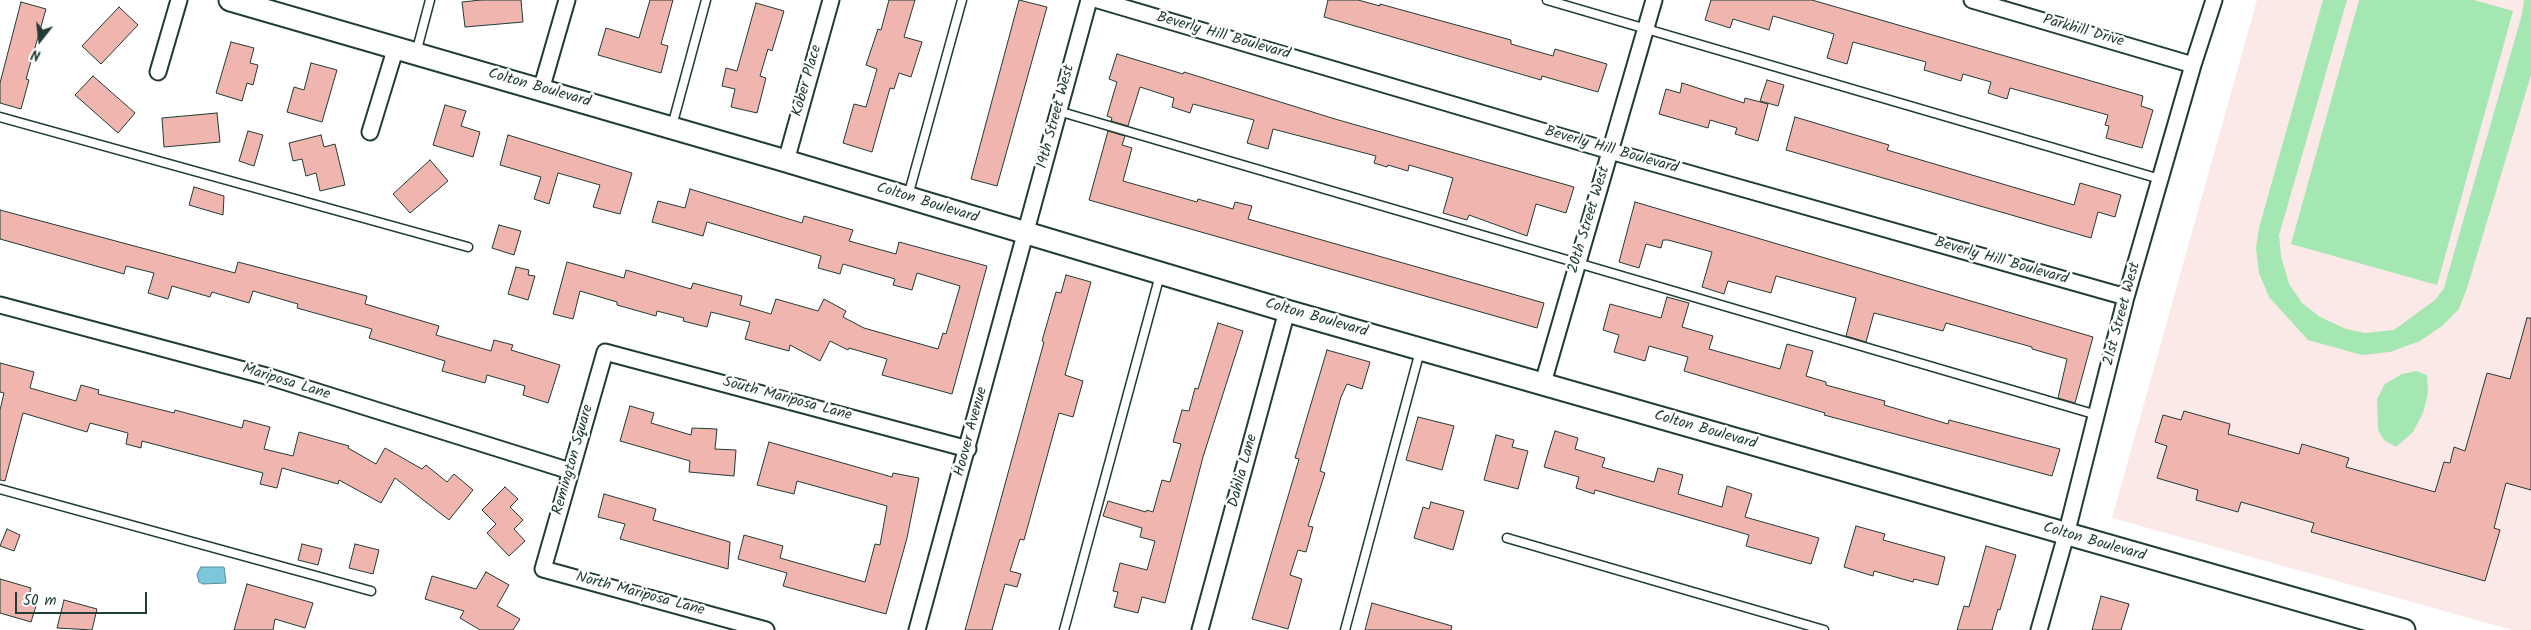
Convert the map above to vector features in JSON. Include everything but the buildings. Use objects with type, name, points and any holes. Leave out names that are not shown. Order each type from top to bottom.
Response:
[{"type":"street","points":[[158,72],[178,0]]},
{"type":"street","name":"Colton Boulevard","points":[[230,0],[786,161],[1287,311],[2404,630]]},
{"type":"street","points":[[541,90],[568,0]]},
{"type":"street","name":"Kober Place","points":[[786,161],[831,0]]},
{"type":"street","name":"19th Street West","points":[[1025,233],[1089,0]]},
{"type":"street","name":"Beverly Hill Boulevard","points":[[1098,0],[1610,151],[2126,297]]},
{"type":"street","name":"20th Street West","points":[[1543,383],[1576,262],[1654,0]]},
{"type":"street","name":"Parkhill Drive","points":[[1972,0],[2193,65]]},
{"type":"street","name":"21st Street West","points":[[2039,630],[2066,535],[2126,297],[2193,65],[2214,0]]},
{"type":"street","points":[[370,132],[406,50]]},
{"type":"street","name":"Hoover Avenue","points":[[917,630],[968,449],[1025,233]]},
{"type":"street","name":"Mariposa Lane","points":[[0,305],[270,377],[570,471]]},
{"type":"street","name":"Dahlia Lane","points":[[1200,630],[1287,311]]},
{"type":"street","name":"South Mariposa Lane","points":[[606,352],[968,449]]},
{"type":"street","name":"Remington Square","points":[[543,569],[606,352]]},
{"type":"street","name":"North Mariposa Lane","points":[[543,569],[766,630]]},
{"type":"lane","points":[[406,50],[430,0]]},
{"type":"lane","points":[[671,128],[706,0]]},
{"type":"lane","points":[[908,198],[962,0]]},
{"type":"lane","points":[[1546,0],[2160,179]]},
{"type":"lane","points":[[1058,111],[2097,415]]},
{"type":"lane","points":[[0,117],[468,247]]},
{"type":"lane","points":[[1064,630],[1161,274]]},
{"type":"lane","points":[[1345,630],[1421,349]]},
{"type":"lane","points":[[0,489],[371,591]]},
{"type":"lane","points":[[1507,538],[1824,630]]},
{"type":"shaded area","points":[[2257,0],[2531,0],[2531,630],[2512,630],[2112,518]]},
{"type":"green space","points":[[2323,0],[2347,0],[2279,235],[2281,256],[2289,284],[2302,303],[2320,317],[2346,329],[2365,333],[2394,330],[2435,300],[2444,288],[2522,14],[2524,0],[2531,0],[2531,75],[2459,309],[2442,326],[2420,341],[2390,352],[2362,355],[2308,340],[2269,297],[2259,273],[2256,248],[2259,228]]},
{"type":"green space","points":[[2359,0],[2474,0],[2513,11],[2437,285],[2291,244]]},
{"type":"green space","points":[[2416,371],[2427,375],[2428,393],[2423,413],[2413,432],[2396,447],[2384,440],[2378,430],[2377,399],[2385,384],[2402,374]]},
{"type":"water","points":[[201,567],[224,567],[226,583],[203,584],[199,582],[197,574]]}]
